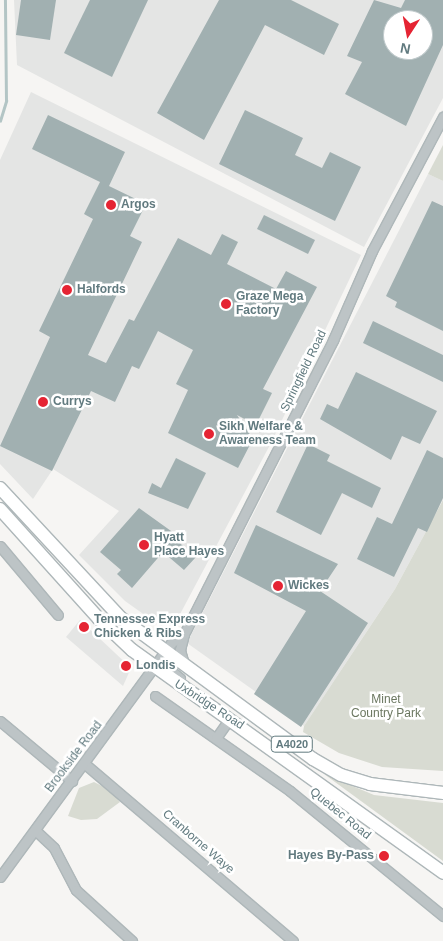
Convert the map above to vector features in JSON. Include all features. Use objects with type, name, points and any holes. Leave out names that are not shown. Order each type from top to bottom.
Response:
[{"type":"main road","name":"Uxbridge Road","points":[[0,488],[91,590],[190,670],[341,775],[370,784],[443,793]]},
{"type":"main road","name":"Uxbridge Road","points":[[0,509],[99,619],[156,669],[230,718],[443,873]]},
{"type":"street","name":"Springfield Road","points":[[190,670],[180,654],[184,634],[334,340],[372,252],[443,117]]},
{"type":"street","points":[[0,546],[58,615]]},
{"type":"street","name":"Springfield Road","points":[[165,651],[184,634]]},
{"type":"street","name":"Brookside Road","points":[[0,877],[156,669],[165,651]]},
{"type":"street","points":[[165,651],[170,670],[187,683],[193,694]]},
{"type":"street","name":"Quebec Road","points":[[155,696],[314,808],[443,916]]},
{"type":"street","points":[[216,738],[230,718]]},
{"type":"street","points":[[0,721],[72,781]]},
{"type":"street","name":"Cranborne Waye","points":[[85,764],[293,941]]},
{"type":"street","points":[[35,830],[54,848],[76,890],[132,941]]},
{"type":"shaded area","points":[[14,0],[443,0],[443,98],[364,247],[17,65]]},
{"type":"shaded area","points":[[31,92],[361,255],[271,443],[170,633],[125,601],[79,555],[119,511],[53,469],[33,499],[0,464],[0,160]]},
{"type":"shaded area","points":[[428,174],[443,181],[443,500],[395,589],[304,726],[187,643]]},
{"type":"shaded area","points":[[80,620],[131,668],[123,686],[66,637]]},
{"type":"green space","points":[[443,145],[443,181],[428,174]]},
{"type":"green space","name":"Minet Country Park","points":[[443,500],[443,771],[382,767],[339,753],[303,732],[304,726],[395,589]]},
{"type":"green space","points":[[324,774],[374,795],[443,803],[443,861]]},
{"type":"green space","points":[[94,782],[110,790],[120,802],[97,819],[81,820],[68,816],[79,788]]},
{"type":"building","points":[[21,0],[56,0],[50,40],[16,35]]},
{"type":"building","points":[[90,0],[148,0],[112,77],[64,53]]},
{"type":"building","points":[[219,0],[291,0],[339,24],[324,55],[265,25],[204,140],[157,113]]},
{"type":"building","points":[[374,0],[401,8],[405,0],[443,0],[443,45],[406,126],[345,94],[362,62],[347,56]]},
{"type":"building","points":[[245,110],[303,138],[295,155],[322,168],[330,152],[361,167],[335,221],[219,164]]},
{"type":"building","points":[[48,115],[125,152],[109,186],[146,204],[130,236],[142,242],[88,355],[106,363],[129,319],[134,321],[178,238],[211,255],[222,234],[238,242],[227,264],[276,289],[286,271],[317,287],[263,389],[272,393],[256,425],[237,415],[253,439],[238,468],[168,433],[188,390],[176,384],[193,350],[158,331],[139,369],[132,366],[115,402],[91,391],[52,471],[0,446],[50,337],[39,331],[93,219],[84,214],[100,182],[32,149]]},
{"type":"building","points":[[432,201],[443,206],[443,331],[395,307],[397,302],[386,296]]},
{"type":"building","points":[[264,215],[315,240],[308,254],[257,229]]},
{"type":"building","points":[[373,321],[443,355],[443,382],[363,343]]},
{"type":"building","points":[[356,372],[437,411],[420,444],[402,436],[391,460],[320,419],[327,404],[338,409]]},
{"type":"building","points":[[308,444],[330,455],[327,461],[381,488],[372,508],[342,493],[321,535],[276,512]]},
{"type":"building","points":[[427,450],[443,458],[443,498],[427,532],[418,528],[394,577],[357,559],[377,517],[392,524]]},
{"type":"building","points":[[176,458],[206,473],[188,509],[148,493],[152,483],[161,488]]},
{"type":"building","name":"Hyatt Place Hayes","points":[[139,508],[178,536],[175,539],[196,557],[184,570],[163,552],[132,588],[117,574],[121,570],[100,552]]},
{"type":"building","points":[[256,525],[338,564],[320,591],[368,623],[301,727],[254,694],[306,611],[234,573]]},
{"type":"waterway","points":[[0,121],[6,101],[5,0]]},
{"type":"place","name":"Argos","points":[[111,205]]},
{"type":"place","name":"Halfords","points":[[67,290]]},
{"type":"place","name":"Graze Mega Factory","points":[[226,304]]},
{"type":"place","name":"Currys","points":[[43,402]]},
{"type":"place","name":"Sikh Welfare & Awareness Team","points":[[209,434]]},
{"type":"place","name":"Hyatt Place Hayes","points":[[144,545]]},
{"type":"place","name":"Wickes","points":[[278,586]]},
{"type":"place","name":"Tennessee Express Chicken & Ribs","points":[[84,627]]},
{"type":"place","name":"Londis","points":[[126,666]]},
{"type":"place","name":"Hayes By-Pass","points":[[384,856]]}]
